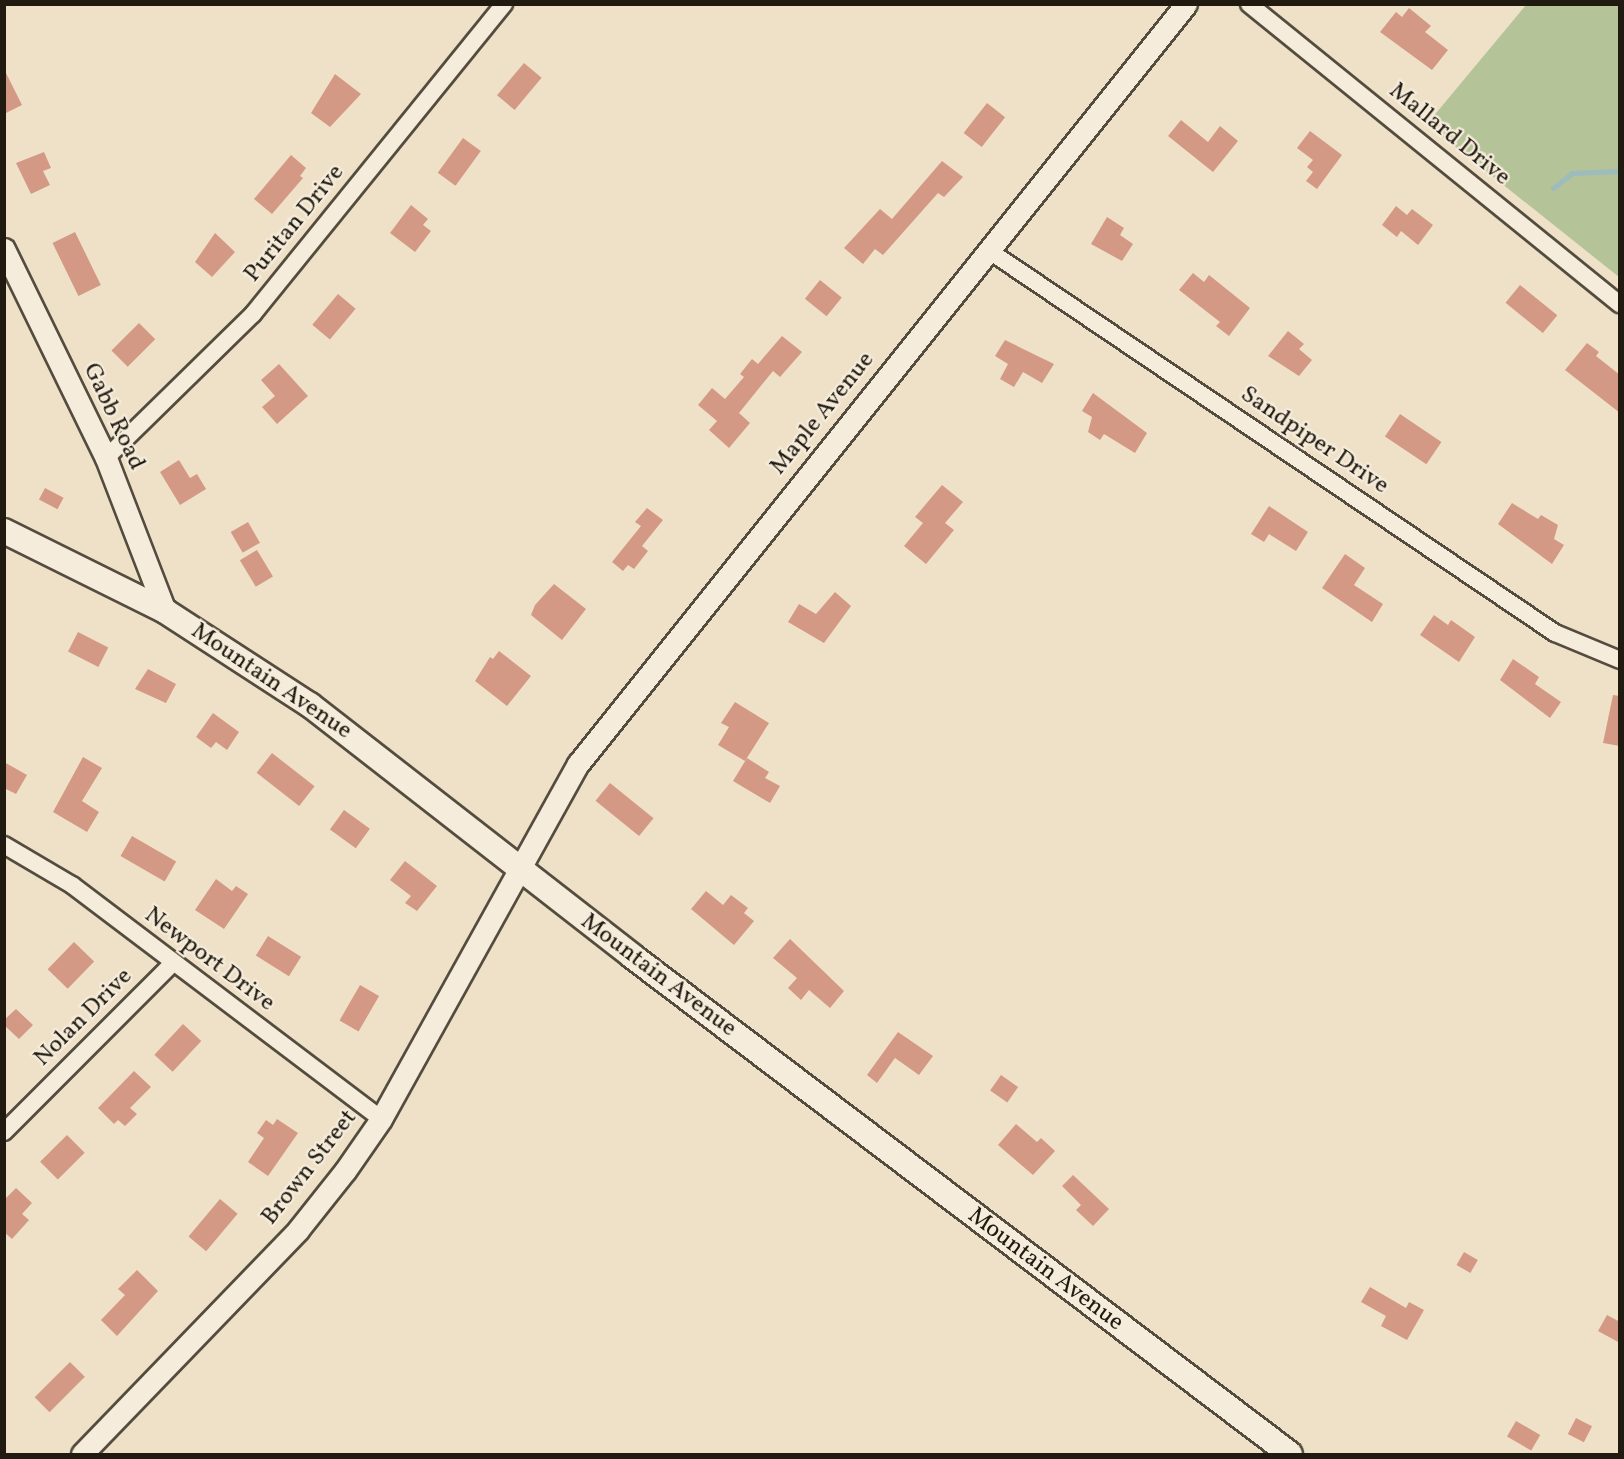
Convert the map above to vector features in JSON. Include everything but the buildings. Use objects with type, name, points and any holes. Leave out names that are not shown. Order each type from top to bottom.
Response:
[{"type":"main road","name":"Mountain Avenue","points":[[4,531],[165,611],[310,705],[519,870],[1290,1455]]},
{"type":"street","name":"Puritan Drive","points":[[106,458],[253,314],[504,4]]},
{"type":"street","name":"Maple Avenue","points":[[519,870],[578,764],[639,682],[1186,4]]},
{"type":"street","name":"Mallard Drive","points":[[1249,4],[1620,304]]},
{"type":"street","name":"Gabb Road","points":[[4,249],[106,458],[165,611]]},
{"type":"street","name":"Sandpiper Drive","points":[[988,250],[1555,633],[1620,660]]},
{"type":"street","name":"Newport Drive","points":[[4,845],[72,885],[172,964],[381,1119]]},
{"type":"street","name":"Brown Street","points":[[82,1455],[297,1230],[381,1119],[519,870]]},
{"type":"street","name":"Nolan Drive","points":[[4,1132],[172,964]]},
{"type":"green space","points":[[1526,5],[1619,5],[1619,277],[1427,124]]},
{"type":"waterway","points":[[1553,188],[1572,173],[1620,171]]}]
